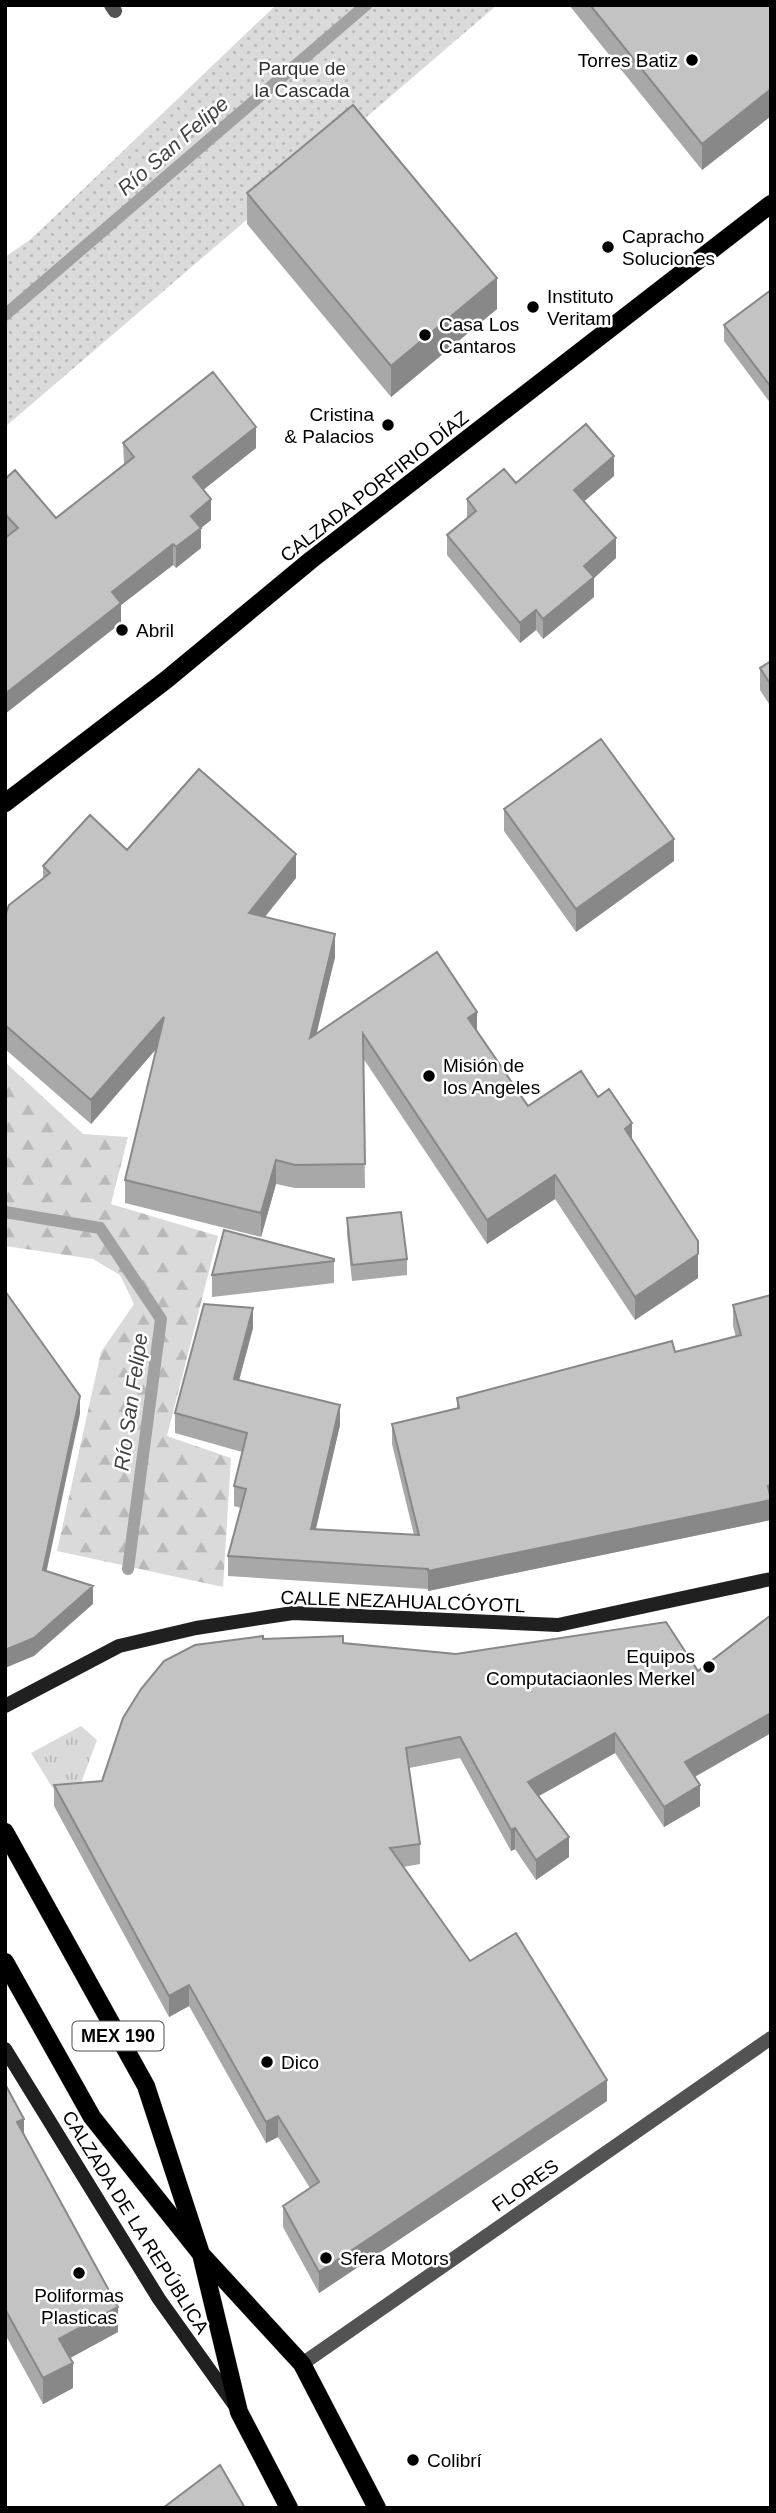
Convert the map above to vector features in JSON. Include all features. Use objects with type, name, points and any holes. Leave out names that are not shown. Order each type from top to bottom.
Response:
[{"type":"main road","name":"CALZADA PORFIRIO DÍAZ","points":[[5,803],[166,680],[311,560],[771,204]]},
{"type":"main road","name":"CALLE NEZAHUALCÓYOTL","points":[[5,1706],[119,1646],[196,1628],[293,1613],[558,1625],[771,1579]]},
{"type":"main road","name":"MEX 190","points":[[5,1832],[146,2086],[201,2254],[239,2412],[289,2508]]},
{"type":"main road","name":"MEX 190","points":[[5,1962],[92,2117],[201,2254],[302,2364],[377,2508]]},
{"type":"main road","name":"CALZADA DE LA REPÚBLICA","points":[[5,2049],[159,2299],[239,2412]]},
{"type":"street","name":"FLORES","points":[[302,2364],[771,2038]]},
{"type":"green space","name":"Parque de la Cascada","points":[[276,5],[497,5],[5,427],[5,257],[31,239]]},
{"type":"green space","points":[[5,1062],[83,1134],[128,1137],[111,1204],[218,1236],[167,1436],[231,1458],[223,1587],[57,1551],[101,1352],[134,1304],[120,1275],[93,1259],[5,1246]]},
{"type":"green space","points":[[81,1726],[97,1740],[77,1794],[57,1795],[31,1753]]},
{"type":"building","name":"Torres Batiz","points":[[590,5],[771,5],[771,89],[702,144]]},
{"type":"building","points":[[353,105],[497,278],[391,366],[247,193]]},
{"type":"building","points":[[771,290],[771,387],[724,325]]},
{"type":"building","points":[[213,372],[256,427],[193,477],[211,499],[191,516],[201,528],[176,547],[173,544],[112,592],[121,603],[5,694],[5,538],[18,528],[5,514],[5,479],[15,470],[56,518],[134,457],[123,443]]},
{"type":"building","points":[[586,424],[614,456],[574,490],[616,538],[584,566],[594,577],[543,619],[536,610],[520,623],[447,535],[476,511],[467,499],[504,469],[516,483]]},
{"type":"building","points":[[771,661],[771,685],[760,668]]},
{"type":"building","points":[[601,739],[674,839],[576,909],[504,809]]},
{"type":"building","points":[[199,769],[296,854],[249,913],[335,934],[310,1038],[437,952],[477,1012],[468,1018],[528,1106],[581,1071],[598,1097],[609,1089],[632,1123],[625,1129],[698,1241],[698,1254],[635,1297],[555,1175],[487,1220],[363,1034],[365,1164],[295,1165],[276,1160],[261,1213],[125,1180],[164,1017],[91,1100],[5,1025],[5,916],[9,905],[50,873],[43,866],[90,815],[127,850]]},
{"type":"building","points":[[401,1212],[407,1259],[352,1265],[347,1218]]},
{"type":"building","points":[[224,1230],[334,1259],[334,1261],[212,1275]]},
{"type":"building","points":[[5,1291],[80,1396],[43,1570],[93,1586],[34,1638],[5,1650]]},
{"type":"building","points":[[771,1295],[771,1485],[768,1486],[771,1500],[428,1571],[228,1556],[246,1489],[234,1486],[247,1433],[175,1413],[204,1304],[253,1308],[234,1379],[340,1405],[311,1529],[419,1535],[392,1424],[459,1408],[457,1398],[672,1341],[675,1352],[741,1335],[733,1305]]},
{"type":"building","points":[[771,1615],[771,1713],[685,1762],[700,1785],[664,1807],[615,1733],[528,1782],[569,1837],[536,1860],[515,1828],[511,1830],[460,1737],[406,1748],[420,1844],[390,1848],[470,1961],[516,1933],[607,2080],[319,2272],[283,2206],[319,2182],[278,2116],[266,2122],[189,1985],[169,1996],[54,1785],[102,1781],[123,1718],[141,1689],[164,1661],[195,1645],[263,1636],[263,1639],[343,1636],[343,1643],[456,1654],[666,1622],[698,1671]]},
{"type":"building","points":[[5,2084],[24,2119],[17,2122],[118,2307],[59,2339],[73,2363],[43,2378],[5,2309]]},
{"type":"building","points":[[220,2465],[245,2508],[163,2508]]},
{"type":"waterway","name":"Río San Felipe","points":[[5,315],[366,5]]},
{"type":"waterway","name":"Río San Felipe","points":[[5,1212],[100,1228],[161,1319],[128,1569]]},
{"type":"place","name":"Torres Batiz","points":[[692,60]]},
{"type":"place","name":"Capracho Soluciones","points":[[608,247]]},
{"type":"place","name":"Instituto Veritam","points":[[533,307]]},
{"type":"place","name":"Casa Los Cantaros","points":[[425,335]]},
{"type":"place","name":"Cristina & Palacios","points":[[388,425]]},
{"type":"place","name":"Abril","points":[[122,630]]},
{"type":"place","name":"Misión de los Angeles","points":[[429,1076]]},
{"type":"place","name":"Equipos Computaciaonles Merkel","points":[[709,1667]]},
{"type":"place","name":"Dico","points":[[267,2062]]},
{"type":"place","name":"Sfera Motors","points":[[326,2258]]},
{"type":"place","name":"Poliformas Plasticas","points":[[79,2273]]},
{"type":"place","name":"Colibrí","points":[[413,2460]]}]
